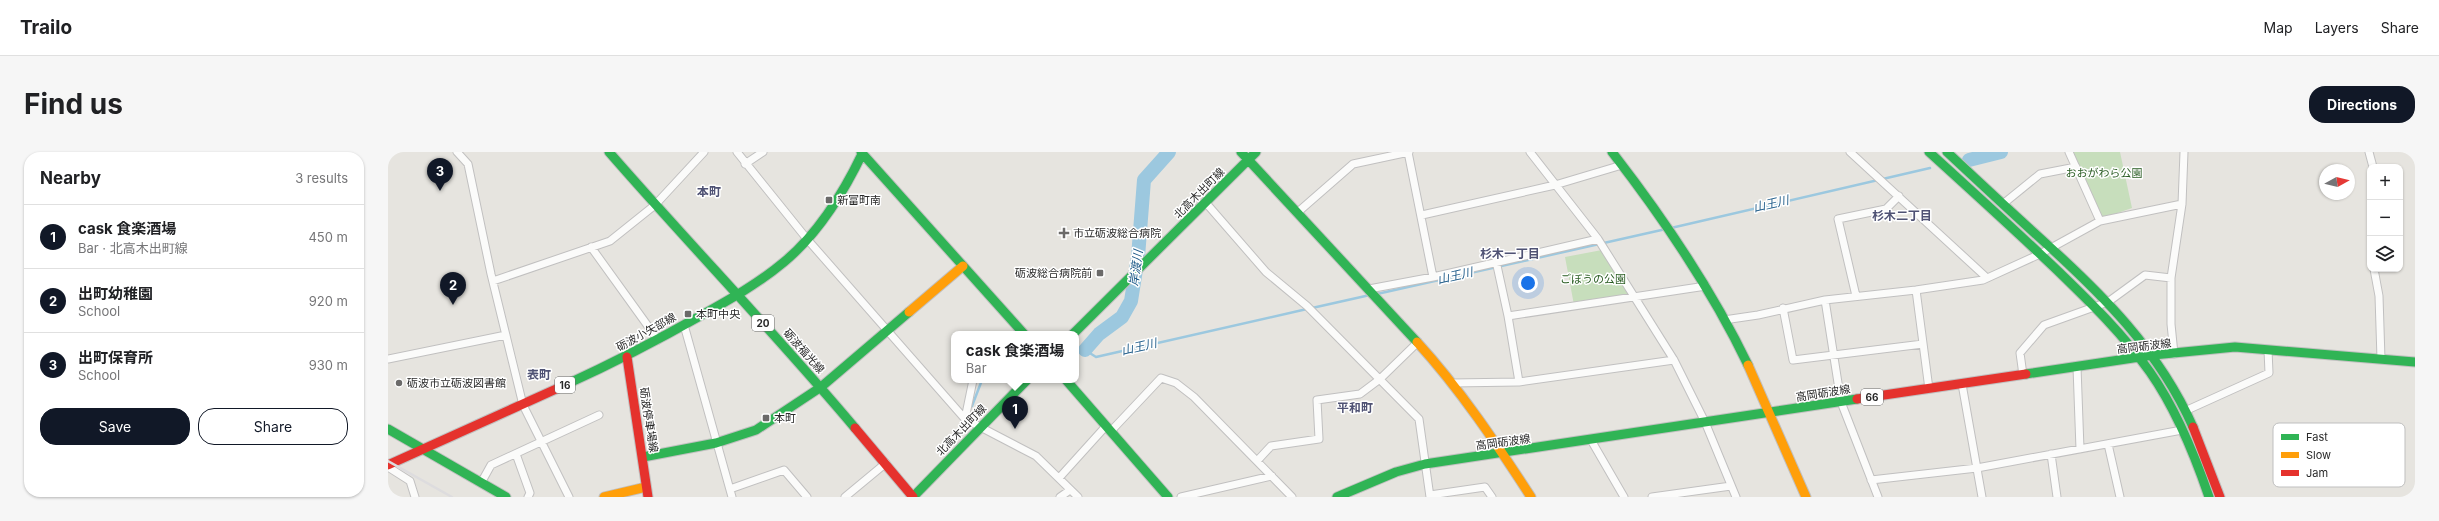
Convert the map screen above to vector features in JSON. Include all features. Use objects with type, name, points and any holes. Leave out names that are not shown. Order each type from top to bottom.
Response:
[{"type":"street","points":[[457,152],[468,164],[492,281],[523,405],[569,497]]},
{"type":"street","name":"砺波福光線","points":[[609,152],[820,387],[886,463],[913,497]]},
{"type":"street","points":[[492,281],[610,241],[655,205],[704,152]]},
{"type":"street","points":[[737,152],[745,164],[807,239],[886,331],[965,419],[1036,456],[1078,497]]},
{"type":"street","points":[[745,164],[763,152]]},
{"type":"street","points":[[862,152],[1021,331]]},
{"type":"street","name":"砺波小矢部線","points":[[388,466],[627,357],[737,295],[784,262],[807,239],[846,188],[862,152]]},
{"type":"street","points":[[1241,152],[1418,342],[1452,383],[1504,454],[1530,497]]},
{"type":"street","name":"北高木出町線","points":[[1076,331],[1256,152]]},
{"type":"street","points":[[1298,212],[1353,164],[1409,152],[1433,277]]},
{"type":"street","points":[[1530,152],[1598,239],[1637,298],[1674,360],[1706,422],[1736,497]]},
{"type":"street","points":[[1612,152],[1667,224],[1706,286],[1771,413],[1806,497]]},
{"type":"street","points":[[1850,152],[1987,278]]},
{"type":"street","points":[[1929,152],[2040,254],[2095,307],[2139,357],[2161,389],[2182,430],[2209,497]]},
{"type":"street","points":[[1947,152],[2108,302],[2153,355],[2185,411],[2208,462],[2220,497]]},
{"type":"street","points":[[2069,152],[2100,222]]},
{"type":"street","points":[[2174,354],[2171,324],[2171,278],[2182,204],[2184,152]]},
{"type":"street","points":[[2369,152],[2371,164]]},
{"type":"street","points":[[1422,215],[1555,185],[1622,165]]},
{"type":"street","points":[[2004,204],[2040,174],[2076,167]]},
{"type":"street","points":[[1856,296],[1838,219],[1886,209],[1899,196]]},
{"type":"street","points":[[1206,203],[1266,272],[1307,306],[1419,419],[1430,496],[1485,487],[1492,497]]},
{"type":"street","points":[[1724,320],[1758,315],[1783,308],[1825,300],[1916,290],[1987,278],[2040,254],[2100,222],[2182,204]]},
{"type":"street","points":[[1369,289],[1433,277],[1496,261],[1598,239]]},
{"type":"street","points":[[591,247],[658,340]]},
{"type":"street","points":[[1496,261],[1508,316],[1519,382]]},
{"type":"street","points":[[643,457],[716,443],[756,430],[777,418],[820,387],[963,266]]},
{"type":"street","points":[[2375,272],[2379,296],[2381,359]]},
{"type":"street","points":[[2023,375],[2020,353],[2044,325],[2108,302],[2145,274],[2171,278]]},
{"type":"street","points":[[1508,316],[1637,298],[1706,286]]},
{"type":"street","points":[[1916,290],[1929,389]]},
{"type":"street","points":[[1825,300],[1841,402],[1878,497]]},
{"type":"street","points":[[1783,308],[1793,360],[1923,344]]},
{"type":"street","points":[[684,325],[732,497]]},
{"type":"street","points":[[388,359],[506,336]]},
{"type":"street","points":[[1257,461],[1271,446],[1319,439],[1317,400],[1360,394],[1380,379],[1418,342]]},
{"type":"street","name":"高岡砺波線","points":[[1337,497],[1396,472],[1425,464],[1504,454],[2153,355],[2235,347],[2415,362]]},
{"type":"street","points":[[2185,411],[2269,373],[2268,350]]},
{"type":"street","name":"砺波停車場線","points":[[627,357],[648,497]]},
{"type":"street","points":[[1452,383],[1519,382],[1674,360]]},
{"type":"street","points":[[2077,367],[2080,449]]},
{"type":"street","points":[[1059,478],[1108,428],[1161,378],[1176,383],[1194,397],[1292,497]]},
{"type":"street","points":[[965,419],[972,383]]},
{"type":"street","name":"北高木出町線","points":[[913,497],[1024,383]]},
{"type":"street","points":[[1069,383],[1168,497]]},
{"type":"street","points":[[1962,384],[1982,497]]},
{"type":"street","points":[[481,483],[491,465],[600,415]]},
{"type":"street","points":[[388,429],[481,483],[492,494],[506,497]]},
{"type":"street","points":[[1871,480],[1977,468],[2182,430]]},
{"type":"street","points":[[1592,440],[1624,497]]},
{"type":"street","points":[[2108,444],[2120,497]]},
{"type":"street","points":[[516,454],[530,493],[528,497]]},
{"type":"street","points":[[2051,454],[2057,497]]},
{"type":"street","points":[[845,497],[886,463]]},
{"type":"street","points":[[388,466],[410,481],[415,497]]},
{"type":"street","points":[[730,489],[784,470],[807,497]]},
{"type":"street","points":[[1181,497],[1272,476]]},
{"type":"street","points":[[1652,497],[1731,486]]},
{"type":"street","points":[[604,497],[646,487]]},
{"type":"street","points":[[1060,497],[1070,490]]},
{"type":"green space","name":"おおがわら公園","points":[[2073,152],[2120,152],[2132,208],[2103,218]]},
{"type":"green space","name":"ごぼうの公園","points":[[1602,250],[1632,296],[1574,305],[1565,257]]},
{"type":"waterway","name":"岸渡川","points":[[1085,350],[1099,334],[1122,317],[1131,301],[1138,257],[1144,180],[1169,152]]},
{"type":"waterway","name":"山王川","points":[[1969,160],[2001,152]]},
{"type":"waterway","name":"山王川","points":[[1671,228],[1930,168]]},
{"type":"waterway","name":"山王川","points":[[1377,294],[1666,229]]},
{"type":"waterway","name":"山王川","points":[[1312,308],[1370,295]]},
{"type":"waterway","name":"山王川","points":[[1079,352],[1085,350],[1096,357],[1307,309]]},
{"type":"waterway","name":"山王川","points":[[972,406],[981,383]]},
{"type":"railway","points":[[388,461],[452,497]]},
{"type":"traffic: fast","points":[[609,152],[795,358],[855,428]]},
{"type":"traffic: fast","points":[[861,152],[1021,331]]},
{"type":"traffic: fast","points":[[565,385],[616,361],[722,304],[774,270],[797,251],[830,211],[848,182],[863,152]]},
{"type":"traffic: fast","points":[[1241,152],[1417,342]]},
{"type":"traffic: fast","points":[[1076,331],[1256,152]]},
{"type":"traffic: fast","points":[[1612,152],[1686,255],[1734,336],[1748,365]]},
{"type":"traffic: fast","points":[[1929,152],[2058,271],[2118,332],[2140,358],[2168,401],[2184,432],[2209,497]]},
{"type":"traffic: fast","points":[[1947,152],[2063,259],[2107,302],[2146,348],[2179,399],[2193,427]]},
{"type":"traffic: fast","points":[[643,457],[716,443],[756,430],[821,387],[909,312]]},
{"type":"traffic: fast","points":[[2026,374],[2153,355],[2235,347],[2415,362]]},
{"type":"traffic: fast","points":[[913,497],[1024,383]]},
{"type":"traffic: fast","points":[[1069,383],[1168,497]]},
{"type":"traffic: fast","points":[[1337,497],[1396,472],[1425,464],[1857,399]]},
{"type":"traffic: fast","points":[[388,429],[506,497]]},
{"type":"traffic: slow","points":[[909,312],[963,266]]},
{"type":"traffic: slow","points":[[1417,342],[1463,397],[1531,497]]},
{"type":"traffic: slow","points":[[1748,365],[1806,497]]},
{"type":"traffic: slow","points":[[604,497],[646,487]]},
{"type":"traffic: jam","points":[[627,357],[648,497]]},
{"type":"traffic: jam","points":[[1857,399],[2026,374]]},
{"type":"traffic: jam","points":[[388,465],[565,385]]},
{"type":"traffic: jam","points":[[2193,427],[2220,497]]},
{"type":"traffic: jam","points":[[855,428],[913,497]]},
{"type":"place","name":"出町保育所","points":[[440,191]]},
{"type":"place","name":"新富町南","points":[[829,200]]},
{"type":"place","name":"市立砺波総合病院","points":[[1064,233]]},
{"type":"place","name":"砺波総合病院前","points":[[1100,273]]},
{"type":"place","name":"出町幼稚園","points":[[453,305]]},
{"type":"place","name":"本町中央","points":[[688,314]]},
{"type":"place","name":"砺波市立砺波図書館","points":[[399,383]]},
{"type":"place","name":"本町","points":[[766,418]]},
{"type":"place","name":"cask 食楽酒場","points":[[1015,429]]},
{"type":"district","name":"本町","points":[[709,192]]},
{"type":"district","name":"杉木二丁目","points":[[1902,216]]},
{"type":"district","name":"杉木一丁目","points":[[1510,254]]},
{"type":"district","name":"表町","points":[[539,375]]},
{"type":"district","name":"平和町","points":[[1355,408]]}]
